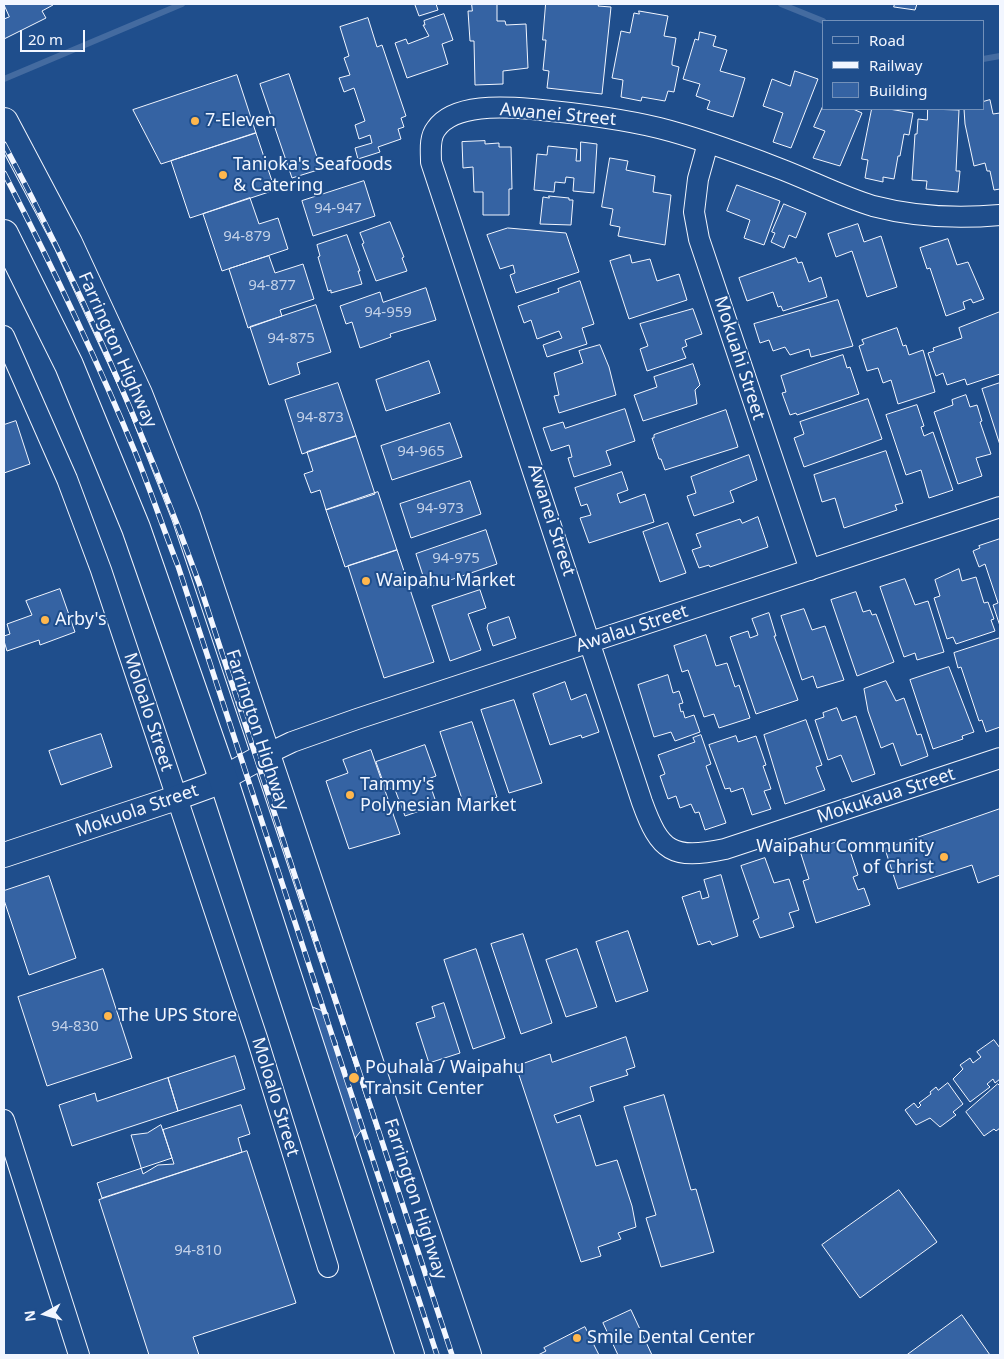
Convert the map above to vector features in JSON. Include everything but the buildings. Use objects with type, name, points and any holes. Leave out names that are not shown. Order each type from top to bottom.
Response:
[{"type":"main road","name":"Farrington Highway","points":[[7,132],[68,243],[138,394],[186,516],[467,1355]]},
{"type":"main road","points":[[4,234],[69,365],[136,528],[223,778],[410,1355]]},
{"type":"street","name":"Awanei Street","points":[[590,642],[432,162],[430,144],[436,129],[460,112],[511,107],[606,117],[660,128],[708,143],[779,168],[871,205],[897,212],[944,217],[1000,214]]},
{"type":"street","name":"Mokuahi Street","points":[[708,143],[698,179],[694,212],[699,239],[810,570]]},
{"type":"street","name":"Moloalo Street","points":[[4,336],[67,479],[101,570],[254,1029],[328,1267]]},
{"type":"street","name":"Awalau Street","points":[[265,755],[292,742],[356,719],[1000,508]]},
{"type":"street","name":"Mokukaua Street","points":[[590,642],[649,820],[657,837],[669,848],[684,854],[701,854],[725,849],[1000,758]]},
{"type":"street","name":"Mokuola Street","points":[[4,855],[176,798],[223,778],[265,755]]},
{"type":"street","points":[[4,1120],[79,1355]]},
{"type":"waterway","points":[[4,79],[182,4]]},
{"type":"waterway","points":[[781,4],[822,21]]},
{"type":"waterway","points":[[984,59],[1000,56]]},
{"type":"railway","points":[[4,144],[85,305],[156,471],[199,583],[452,1355]]},
{"type":"railway","points":[[4,173],[56,276],[105,381],[141,466],[178,566],[437,1355]]},
{"type":"place","name":"7-Eleven","points":[[195,121]]},
{"type":"place","name":"Tanioka's Seafoods & Catering","points":[[223,175]]},
{"type":"place","name":"Waipahu Market","points":[[366,581]]},
{"type":"place","name":"Arby's","points":[[45,620]]},
{"type":"place","name":"Tammy's Polynesian Market","points":[[350,795]]},
{"type":"place","name":"Waipahu Community of Christ","points":[[944,857]]},
{"type":"place","name":"The UPS Store","points":[[108,1016]]},
{"type":"place","name":"Pouhala / Waipahu Transit Center","points":[[354,1078]]},
{"type":"place","name":"Smile Dental Center","points":[[577,1338]]}]
